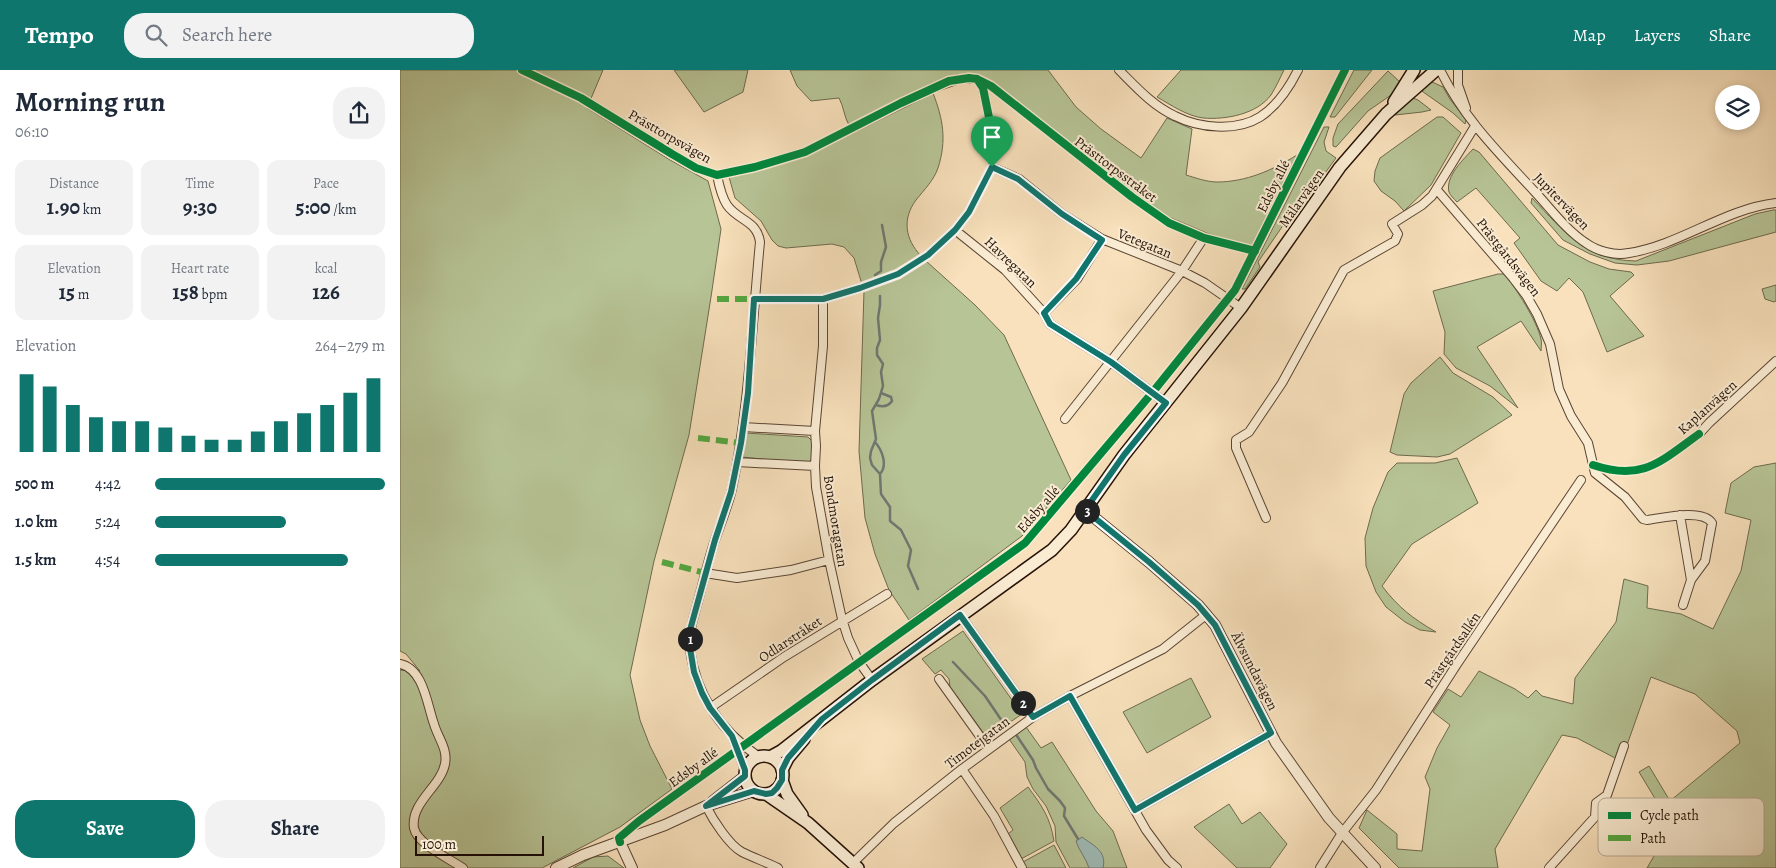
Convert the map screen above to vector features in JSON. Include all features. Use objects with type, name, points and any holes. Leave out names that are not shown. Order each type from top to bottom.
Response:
[{"type":"main road","name":"Mälarvägen","points":[[1386,114],[1414,70]]},
{"type":"main road","name":"Mälarvägen","points":[[764,757],[781,751],[872,680],[1052,550],[1071,530],[1124,455],[1241,308],[1340,167],[1386,114],[1436,70]]},
{"type":"main road","points":[[1440,70],[1446,70]]},
{"type":"main road","name":"Mälarvägen","points":[[782,775],[788,758],[822,719]]},
{"type":"main road","points":[[808,823],[787,794],[778,762],[764,757],[751,761],[745,773],[748,784],[808,823],[855,865]]},
{"type":"main road","points":[[760,793],[772,793],[777,788],[782,775]]},
{"type":"street","name":"Prästtorpsvägen","points":[[522,70],[581,98],[696,168],[717,175],[754,167],[805,152],[933,88],[959,79],[977,80],[984,88],[992,129],[992,167]]},
{"type":"street","points":[[1119,70],[1152,102],[1174,116],[1194,124],[1215,126],[1237,125],[1259,118],[1276,103],[1290,85],[1298,70]]},
{"type":"street","name":"Jupitervägen","points":[[1440,70],[1450,89],[1475,126],[1571,232],[1587,244],[1605,252],[1627,254],[1648,249],[1754,207],[1776,203]]},
{"type":"street","name":"Jupitervägen","points":[[1458,70],[1458,85],[1468,115]]},
{"type":"street","points":[[1266,518],[1236,448],[1236,440],[1249,432],[1282,383],[1344,270],[1395,241],[1398,234],[1392,224],[1422,205],[1436,190],[1475,126]]},
{"type":"street","points":[[754,299],[823,299],[898,274],[928,255],[955,230],[969,212],[992,167]]},
{"type":"street","name":"Vetegatan","points":[[992,167],[1018,179],[1062,214],[1102,240],[1182,271],[1205,283],[1241,308]]},
{"type":"street","points":[[717,175],[721,193],[727,206],[759,232],[760,242],[748,393],[737,462],[731,492],[690,630],[690,648],[694,672],[710,708],[732,736],[764,757]]},
{"type":"street","name":"Prästgårdsvägen","points":[[1436,190],[1513,278],[1537,314],[1550,344],[1559,389],[1571,416],[1588,443],[1594,473],[1625,498],[1643,519],[1688,514],[1707,517],[1712,523],[1705,561],[1691,580],[1682,605]]},
{"type":"street","name":"Havregatan","points":[[955,230],[1005,270],[1044,313],[1050,324],[1111,362],[1166,403]]},
{"type":"street","points":[[1044,313],[1076,279],[1102,240]]},
{"type":"street","points":[[1065,419],[1182,271],[1201,242]]},
{"type":"street","name":"Bondmoragatan","points":[[823,299],[823,346],[814,431],[818,497],[842,620],[859,662],[872,680]]},
{"type":"street","name":"Kaplanvägen","points":[[1699,434],[1776,361]]},
{"type":"street","points":[[743,427],[814,431]]},
{"type":"street","points":[[737,462],[815,466]]},
{"type":"street","name":"Prästgårdsallén","points":[[1320,868],[1342,833],[1376,790],[1457,664],[1581,480]]},
{"type":"street","name":"Älvsundavägen","points":[[1085,510],[1149,562],[1207,614],[1215,625],[1276,743],[1299,777],[1342,833],[1375,868]]},
{"type":"street","name":"Prästgårdsvägen","points":[[1680,515],[1691,580]]},
{"type":"street","points":[[706,573],[738,578],[791,570],[829,560]]},
{"type":"street","name":"Odlarstråket","points":[[710,708],[784,657],[887,594]]},
{"type":"street","name":"Timotejgatan","points":[[855,865],[894,823],[989,748],[1033,717],[1163,649],[1207,614]]},
{"type":"street","points":[[960,615],[1033,717]]},
{"type":"street","points":[[400,664],[410,668],[416,676],[428,700],[434,725],[445,750],[445,765],[423,799],[415,817],[414,828],[418,838],[427,846],[463,868]]},
{"type":"street","points":[[939,679],[989,748]]},
{"type":"street","points":[[1070,696],[1146,830],[1168,860],[1177,868]]},
{"type":"street","points":[[1135,810],[1271,733]]},
{"type":"street","points":[[706,806],[745,773],[732,736]]},
{"type":"street","points":[[1603,798],[1607,795],[1624,746]]},
{"type":"street","points":[[962,769],[994,816],[1022,868]]},
{"type":"street","points":[[556,868],[583,855],[665,825],[706,806],[760,793]]},
{"type":"street","points":[[1549,868],[1595,818],[1596,803],[1598,802]]},
{"type":"street","points":[[706,806],[734,847],[740,852],[778,868]]},
{"type":"street","points":[[620,842],[632,868]]},
{"type":"green space","points":[[400,70],[603,70],[587,108],[670,160],[708,181],[721,229],[689,435],[654,561],[630,675],[640,720],[650,746],[672,789],[620,827],[542,868],[400,868],[400,670],[420,671],[406,654],[400,651]]},
{"type":"green space","points":[[674,70],[748,70],[743,92],[704,112]]},
{"type":"green space","points":[[790,70],[1048,70],[1076,107],[1101,129],[1141,158],[1167,118],[1192,129],[1186,175],[1213,182],[1238,180],[1269,170],[1297,155],[1251,247],[1209,234],[1171,218],[1120,183],[993,84],[980,77],[963,76],[930,86],[849,125],[839,98],[811,101],[797,86]]},
{"type":"green space","points":[[1181,70],[1284,70],[1271,95],[1258,107],[1231,117],[1203,118],[1179,110],[1157,97]]},
{"type":"green space","points":[[1354,70],[1372,70],[1335,117],[1330,117]]},
{"type":"green space","points":[[1388,71],[1400,82],[1391,95],[1368,111],[1336,147],[1333,146],[1333,138],[1338,124]]},
{"type":"green space","points":[[1430,81],[1443,87],[1466,120],[1465,124],[1419,89]]},
{"type":"green space","points":[[933,93],[943,130],[941,158],[934,177],[916,200],[907,222],[909,236],[921,256],[901,267],[902,272],[926,261],[975,305],[1004,335],[1071,480],[1022,536],[909,620],[889,590],[875,554],[865,518],[859,451],[864,291],[854,258],[844,247],[832,244],[786,248],[778,246],[772,240],[761,221],[735,198],[729,177],[746,174],[810,154]]},
{"type":"green space","points":[[1413,98],[1431,110],[1395,115],[1407,102]]},
{"type":"green space","points":[[1437,117],[1443,117],[1461,133],[1431,185],[1404,211],[1395,201],[1381,191],[1374,181],[1375,171],[1380,158]]},
{"type":"green space","points":[[1324,127],[1329,127],[1324,142],[1326,151],[1336,158],[1317,184],[1312,183],[1258,262],[1260,267],[1245,289],[1242,289]]},
{"type":"green space","points":[[1473,149],[1479,152],[1558,245],[1590,262],[1609,269],[1631,272],[1634,275],[1610,296],[1644,336],[1607,352],[1583,292],[1569,278],[1557,291],[1541,281],[1514,243],[1520,238],[1476,188],[1457,202],[1453,198],[1449,192],[1452,174]]},
{"type":"green space","points":[[1532,198],[1577,242],[1602,256],[1618,259],[1636,261],[1755,214],[1773,210],[1776,210],[1776,232],[1669,261],[1637,265],[1615,263],[1590,254],[1563,240],[1531,203]]},
{"type":"green space","points":[[1504,274],[1520,296],[1531,314],[1541,340],[1541,351],[1521,321],[1477,347],[1518,408],[1490,386],[1456,368],[1444,354],[1445,332],[1433,291]]},
{"type":"green space","points":[[1776,285],[1776,301],[1765,299],[1762,289]]},
{"type":"green space","points":[[1440,357],[1453,373],[1493,397],[1512,415],[1450,454],[1437,457],[1397,455],[1390,452],[1404,394],[1411,383]]},
{"type":"green space","points":[[746,433],[808,437],[813,442],[813,461],[811,464],[742,457]]},
{"type":"green space","points":[[1457,458],[1478,503],[1412,544],[1382,586],[1406,612],[1436,632],[1420,630],[1405,622],[1386,607],[1376,592],[1366,566],[1365,538],[1373,508],[1388,472],[1397,463],[1435,463]]},
{"type":"green space","points":[[1776,463],[1776,868],[1647,868],[1654,856],[1764,856],[1764,798],[1674,798],[1740,743],[1737,731],[1695,694],[1651,677],[1627,745],[1621,743],[1615,758],[1577,738],[1562,735],[1495,849],[1498,868],[1399,868],[1359,828],[1367,810],[1397,834],[1397,849],[1422,851],[1430,789],[1425,777],[1437,748],[1450,725],[1433,712],[1448,689],[1461,697],[1479,671],[1515,689],[1528,698],[1536,690],[1542,696],[1573,704],[1575,678],[1616,622],[1624,579],[1648,586],[1647,608],[1681,614],[1713,629],[1741,571],[1751,520],[1725,513],[1731,483],[1754,467]]},
{"type":"green space","points":[[963,631],[1022,714],[987,738],[950,687],[949,679],[941,670],[935,674],[922,659]]},
{"type":"green space","points":[[1191,678],[1211,717],[1147,753],[1123,712]]},
{"type":"green space","points":[[1026,727],[1041,748],[1052,742],[1096,811],[1113,831],[1127,868],[1070,868],[1056,842],[1055,826],[1046,806],[1033,789],[1027,777],[1025,762],[1009,739]]},
{"type":"green space","points":[[1649,766],[1668,798],[1655,798],[1639,772]]},
{"type":"green space","points":[[1028,787],[1045,812],[1054,841],[1021,859],[1008,834],[1013,830],[1000,808]]},
{"type":"green space","points":[[1229,804],[1242,824],[1260,812],[1287,844],[1270,868],[1237,868],[1194,827]]},
{"type":"green space","points":[[1054,845],[1066,868],[1026,868],[1023,862]]},
{"type":"green space","points":[[608,856],[624,868],[573,868],[593,857]]},
{"type":"water","points":[[1082,837],[1099,849],[1103,857],[1103,868],[1089,868],[1076,841]]},
{"type":"waterway","points":[[875,275],[881,271],[881,262],[886,247],[882,225]]},
{"type":"waterway","points":[[880,296],[878,318],[880,340],[877,355],[883,364],[881,372],[883,386],[879,399],[872,411],[876,439],[870,458],[872,465],[880,474],[881,494],[890,507],[890,521],[901,530],[911,550],[908,566],[918,589]]},
{"type":"waterway","points":[[876,405],[885,406],[892,401],[891,397],[881,393]]},
{"type":"waterway","points":[[875,442],[880,449],[884,462],[880,474]]},
{"type":"waterway","points":[[953,662],[985,696],[1004,724]]},
{"type":"waterway","points":[[1017,736],[1033,760],[1048,789],[1065,808],[1064,816],[1078,839]]},
{"type":"marked path","points":[[717,299],[754,299]]},
{"type":"marked path","points":[[698,438],[741,443]]},
{"type":"marked path","points":[[662,562],[705,573]]},
{"type":"cycle path","name":"Prästtorpsstråket","points":[[522,70],[581,98],[696,168],[717,175],[755,167],[805,152],[949,81],[969,78],[977,79],[991,86],[1132,197],[1169,223],[1204,238],[1255,251]]},
{"type":"cycle path","name":"Edsby allé","points":[[620,842],[619,838],[639,821],[1025,543],[1152,393],[1235,290],[1345,70]]},
{"type":"cycle path","points":[[754,299],[823,299],[860,288],[898,274],[928,255],[955,230],[969,212],[992,167],[993,137],[983,88],[977,79]]},
{"type":"cycle path","points":[[1593,465],[1610,470],[1638,470],[1662,460],[1699,434]]},
{"type":"route","points":[[992,167],[1018,179],[1062,214],[1102,240],[1076,279],[1044,313],[1050,324],[1111,362],[1166,403],[1124,455],[1085,510],[1149,562],[1207,614],[1215,625],[1271,733],[1135,810],[1070,696],[1033,717],[960,615],[822,719],[788,758],[782,770],[782,780],[772,793],[760,794],[754,791],[706,806],[732,788],[745,776],[745,770],[732,736],[710,708],[694,672],[690,648],[690,630],[715,540],[731,492],[741,443],[748,393],[754,299],[823,299],[898,274],[928,255],[955,230],[969,212],[992,167]]}]
